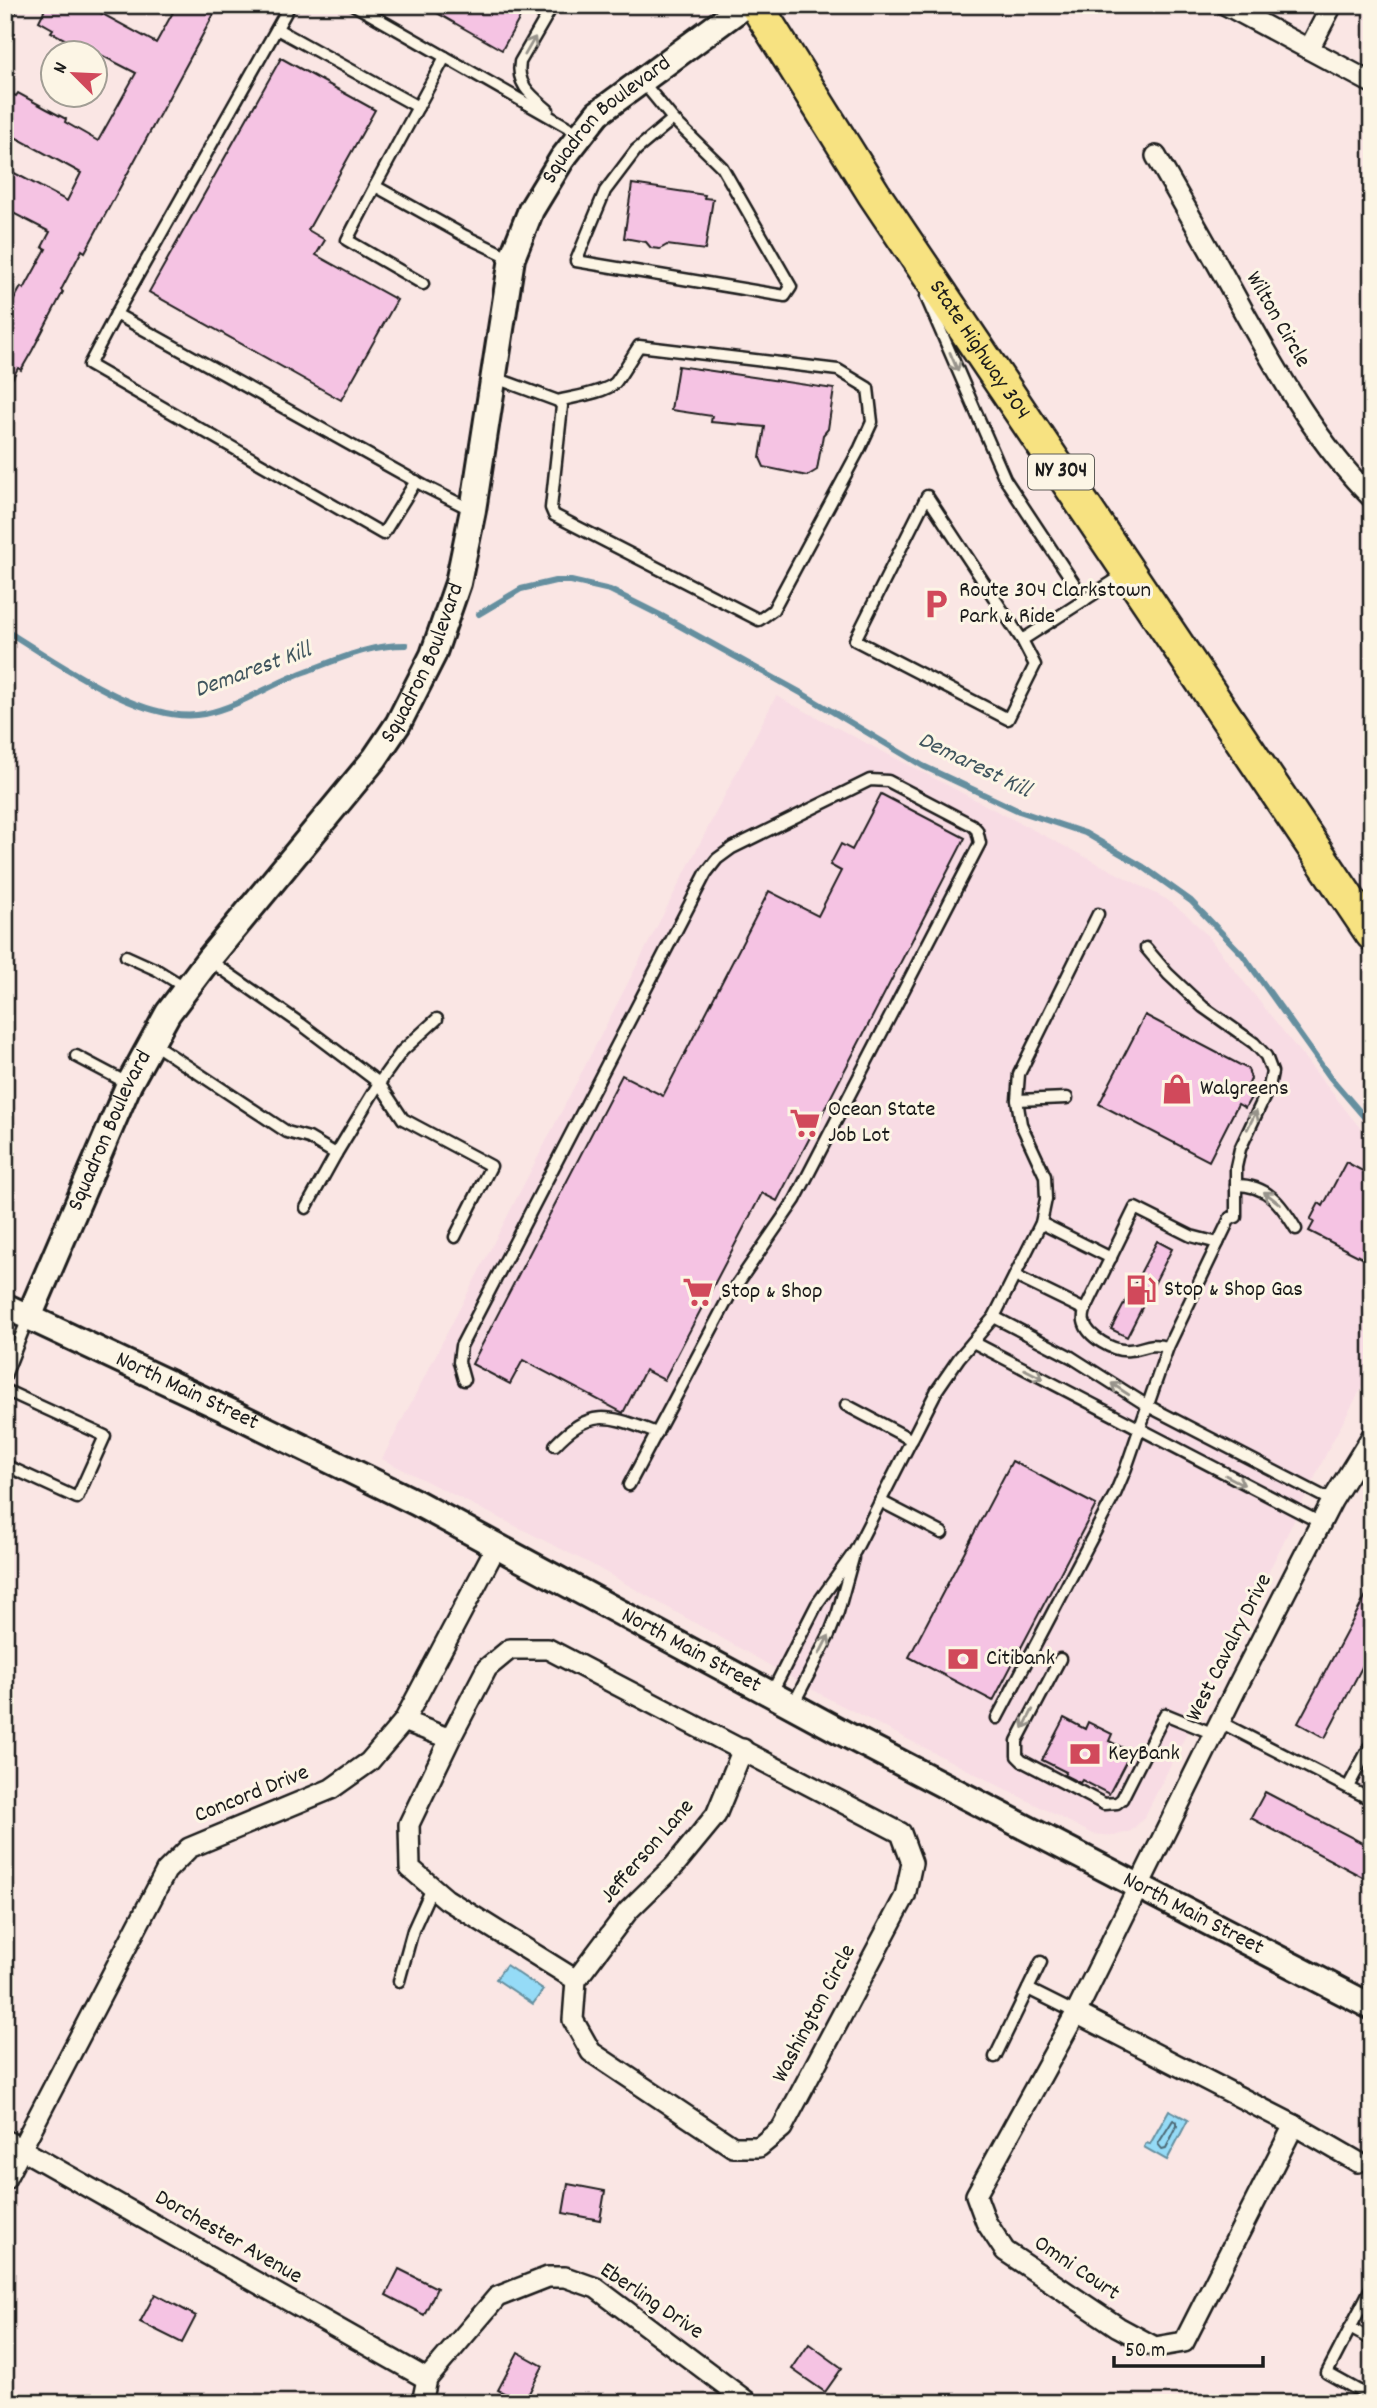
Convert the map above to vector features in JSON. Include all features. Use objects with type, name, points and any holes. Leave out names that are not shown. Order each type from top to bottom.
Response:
[{"type":"main road","name":"State Highway 304","points":[[756,5],[837,138],[899,232],[1372,934]]},
{"type":"street","name":"Squadron Boulevard","points":[[29,1317],[129,1084],[151,1042],[208,960],[352,788],[398,724],[433,655],[458,583],[473,510],[512,258],[531,211],[579,134],[598,113],[745,5]]},
{"type":"street","points":[[1226,5],[1372,83]]},
{"type":"street","points":[[1309,49],[1332,5]]},
{"type":"street","name":"Wilton Circle","points":[[1156,156],[1293,395],[1355,481],[1372,498]]},
{"type":"street","name":"North Main Street","points":[[5,1307],[366,1477],[782,1700],[1372,2007]]},
{"type":"street","name":"West Cavalry Drive","points":[[1138,1886],[1332,1501],[1372,1436]]},
{"type":"street","name":"Concord Drive","points":[[5,2180],[14,2144],[166,1871],[189,1848],[331,1789],[369,1762],[404,1721],[497,1545]]},
{"type":"street","name":"Washington Circle","points":[[548,1648],[743,1749],[901,1833],[912,1863],[905,1896],[782,2128],[759,2147],[733,2147],[591,2052],[573,2020],[576,1980],[446,1899],[410,1868],[409,1824],[487,1668],[510,1649],[548,1648]]},
{"type":"street","points":[[404,1721],[450,1740]]},
{"type":"street","name":"Jefferson Lane","points":[[576,1980],[628,1910],[674,1867],[716,1815],[743,1749]]},
{"type":"street","name":"Omni Court","points":[[1138,1886],[1076,2013],[975,2194],[986,2222],[1005,2251],[1118,2327],[1156,2347],[1184,2342],[1294,2126]]},
{"type":"street","points":[[1076,2013],[1358,2162]]},
{"type":"street","name":"Dorchester Avenue","points":[[14,2144],[427,2379]]},
{"type":"street","name":"Eberling Drive","points":[[427,2379],[497,2297],[548,2277],[565,2277],[596,2288],[749,2403]]},
{"type":"street","points":[[422,2403],[427,2379]]},
{"type":"lane","points":[[290,5],[89,365],[383,534],[416,481]]},
{"type":"lane","points":[[553,5],[520,62],[519,72],[527,91],[558,120]]},
{"type":"lane","points":[[360,7],[579,134]]},
{"type":"lane","points":[[277,29],[418,107]]},
{"type":"lane","points":[[423,284],[347,240],[445,57]]},
{"type":"lane","points":[[641,80],[673,120],[722,167],[791,287],[785,296],[576,261],[604,191],[636,150],[673,120]]},
{"type":"lane","points":[[375,186],[464,236],[512,258]]},
{"type":"lane","points":[[899,232],[1001,470],[1085,600]]},
{"type":"lane","points":[[116,314],[473,510]]},
{"type":"lane","points":[[493,377],[558,401],[562,406],[551,508],[554,515],[759,620],[773,610],[872,422],[868,388],[838,370],[639,346],[624,366],[617,382],[606,388],[558,401]]},
{"type":"lane","points":[[927,496],[962,549],[1022,640],[1035,665],[1007,719],[855,640],[927,496]]},
{"type":"lane","points":[[1022,640],[1128,572]]},
{"type":"lane","points":[[464,1380],[459,1362],[461,1346],[706,873],[717,859],[733,848],[861,783],[879,779],[888,781],[972,825],[977,830],[980,844],[795,1199],[731,1293],[629,1485]]},
{"type":"lane","points":[[782,1700],[817,1604],[855,1551],[948,1372],[993,1317],[1041,1223],[1046,1199],[1045,1176],[1021,1124],[1017,1087],[1023,1063],[1098,915]]},
{"type":"lane","points":[[997,1718],[1115,1494],[1168,1347],[1230,1218],[1236,1217],[1240,1149],[1269,1087],[1272,1072],[1266,1056],[1254,1043],[1203,1007],[1168,974],[1146,948]]},
{"type":"lane","points":[[126,956],[158,970],[186,988]]},
{"type":"lane","points":[[208,960],[301,1024],[379,1083],[403,1119],[491,1166],[455,1237]]},
{"type":"lane","points":[[306,1208],[379,1083],[402,1051],[437,1019]]},
{"type":"lane","points":[[151,1042],[287,1132],[309,1138],[336,1154]]},
{"type":"lane","points":[[76,1056],[129,1084]]},
{"type":"lane","points":[[1017,1100],[1067,1098]]},
{"type":"lane","points":[[1236,1185],[1247,1185],[1270,1193],[1279,1201],[1296,1229]]},
{"type":"lane","points":[[1168,1347],[1155,1344],[1143,1345],[1130,1351],[1118,1349],[1089,1332],[1084,1321],[1085,1310],[1135,1209],[1191,1236],[1218,1243]]},
{"type":"lane","points":[[1041,1223],[1111,1258]]},
{"type":"lane","points":[[1014,1276],[1085,1310]]},
{"type":"lane","points":[[5,1376],[29,1317]]},
{"type":"lane","points":[[993,1317],[1071,1357],[1148,1406],[1332,1501]]},
{"type":"lane","points":[[974,1342],[1321,1523]]},
{"type":"lane","points":[[5,1390],[105,1436],[77,1498],[5,1465]]},
{"type":"lane","points":[[846,1405],[912,1440]]},
{"type":"lane","points":[[555,1445],[577,1424],[602,1417],[657,1433]]},
{"type":"lane","points":[[880,1501],[942,1533]]},
{"type":"lane","points":[[782,1700],[829,1634],[855,1551]]},
{"type":"lane","points":[[1060,1659],[1017,1741],[1017,1756],[1021,1761],[1104,1804],[1117,1803],[1122,1798],[1166,1714],[1217,1728],[1372,1800]]},
{"type":"lane","points":[[1348,1787],[1372,1742]]},
{"type":"lane","points":[[399,1981],[413,1930],[432,1888]]},
{"type":"lane","points":[[995,2057],[1041,1962]]},
{"type":"lane","points":[[1028,1989],[1076,2013]]},
{"type":"lane","points":[[1372,2287],[1327,2373],[1372,2398]]},
{"type":"lane","points":[[1350,2328],[1372,2340]]},
{"type":"shaded area","points":[[776,696],[1166,899],[1206,934],[1372,1143],[1372,1369],[1331,1444],[1144,1818],[1131,1831],[1114,1836],[1093,1834],[831,1700],[589,1563],[382,1459]]},
{"type":"water","points":[[506,1965],[543,1990],[533,2004],[496,1979]]},
{"type":"water","points":[[1169,2110],[1188,2120],[1167,2160],[1144,2147],[1146,2143],[1150,2144]]},
{"type":"building","points":[[47,5],[86,5],[156,43],[177,5],[215,5],[212,10],[215,12],[85,252],[82,250],[32,351],[21,370],[18,368],[5,392],[5,316],[21,287],[24,289],[46,249],[42,247],[50,232],[5,209],[5,168],[67,201],[81,173],[13,136],[15,133],[5,128],[5,91],[16,96],[18,93],[38,104],[38,108],[46,108],[66,119],[65,122],[98,141],[136,73],[108,59],[108,38],[62,38],[39,21]]},
{"type":"building","points":[[423,5],[527,5],[502,50]]},
{"type":"building","points":[[281,58],[375,110],[308,230],[325,240],[316,255],[397,300],[341,400],[149,292]]},
{"type":"building","points":[[632,184],[705,195],[704,198],[713,199],[705,250],[667,245],[660,249],[651,248],[646,242],[624,238]]},
{"type":"building","points":[[678,366],[834,389],[828,429],[823,435],[817,470],[807,476],[764,467],[760,458],[765,427],[711,422],[712,416],[671,410]]},
{"type":"building","points":[[881,794],[965,838],[777,1201],[762,1193],[664,1380],[645,1370],[623,1413],[523,1360],[510,1384],[472,1364],[622,1075],[663,1096],[769,891],[818,916],[841,871],[830,865],[841,844],[852,850]]},
{"type":"building","points":[[1145,1015],[1248,1069],[1251,1079],[1246,1090],[1253,1094],[1245,1108],[1238,1104],[1209,1161],[1099,1104]]},
{"type":"building","points":[[1346,1162],[1372,1176],[1372,1263],[1309,1231],[1314,1222],[1310,1220],[1319,1203],[1323,1206]]},
{"type":"building","points":[[1157,1241],[1172,1249],[1127,1337],[1111,1329]]},
{"type":"building","points":[[1012,1461],[1096,1505],[993,1701],[909,1657]]},
{"type":"building","points":[[1372,1584],[1372,1648],[1325,1738],[1298,1723]]},
{"type":"building","points":[[1064,1718],[1085,1729],[1088,1722],[1112,1734],[1109,1741],[1131,1752],[1109,1794],[1082,1780],[1080,1783],[1064,1775],[1066,1772],[1042,1760]]},
{"type":"building","points":[[1265,1792],[1372,1848],[1372,1882],[1251,1818]]},
{"type":"building","points":[[568,2184],[605,2191],[600,2220],[563,2213]]},
{"type":"building","points":[[399,2269],[437,2288],[424,2315],[386,2295]]},
{"type":"building","points":[[155,2294],[196,2316],[182,2343],[140,2322]]},
{"type":"building","points":[[809,2344],[842,2368],[825,2392],[792,2369]]},
{"type":"building","points":[[518,2352],[543,2366],[524,2403],[498,2390]]},
{"type":"waterway","name":"Demarest Kill","points":[[479,614],[521,589],[555,581],[571,581],[610,590],[803,694],[923,766],[1019,811],[1085,833],[1142,866],[1191,901],[1243,955],[1330,1077],[1372,1126]]},
{"type":"waterway","name":"Demarest Kill","points":[[5,630],[101,688],[128,701],[180,715],[217,711],[292,677],[354,654],[379,647],[406,645]]},
{"type":"place","name":"Route 304 Clarkstown Park & Ride","points":[[936,604]]},
{"type":"place","name":"Walgreens","points":[[1177,1089]]},
{"type":"place","name":"Ocean State Job Lot","points":[[805,1123]]},
{"type":"place","name":"Stop & Shop Gas","points":[[1141,1290]]},
{"type":"place","name":"Stop & Shop","points":[[698,1292]]},
{"type":"place","name":"Citibank","points":[[963,1659]]},
{"type":"place","name":"KeyBank","points":[[1085,1754]]}]
